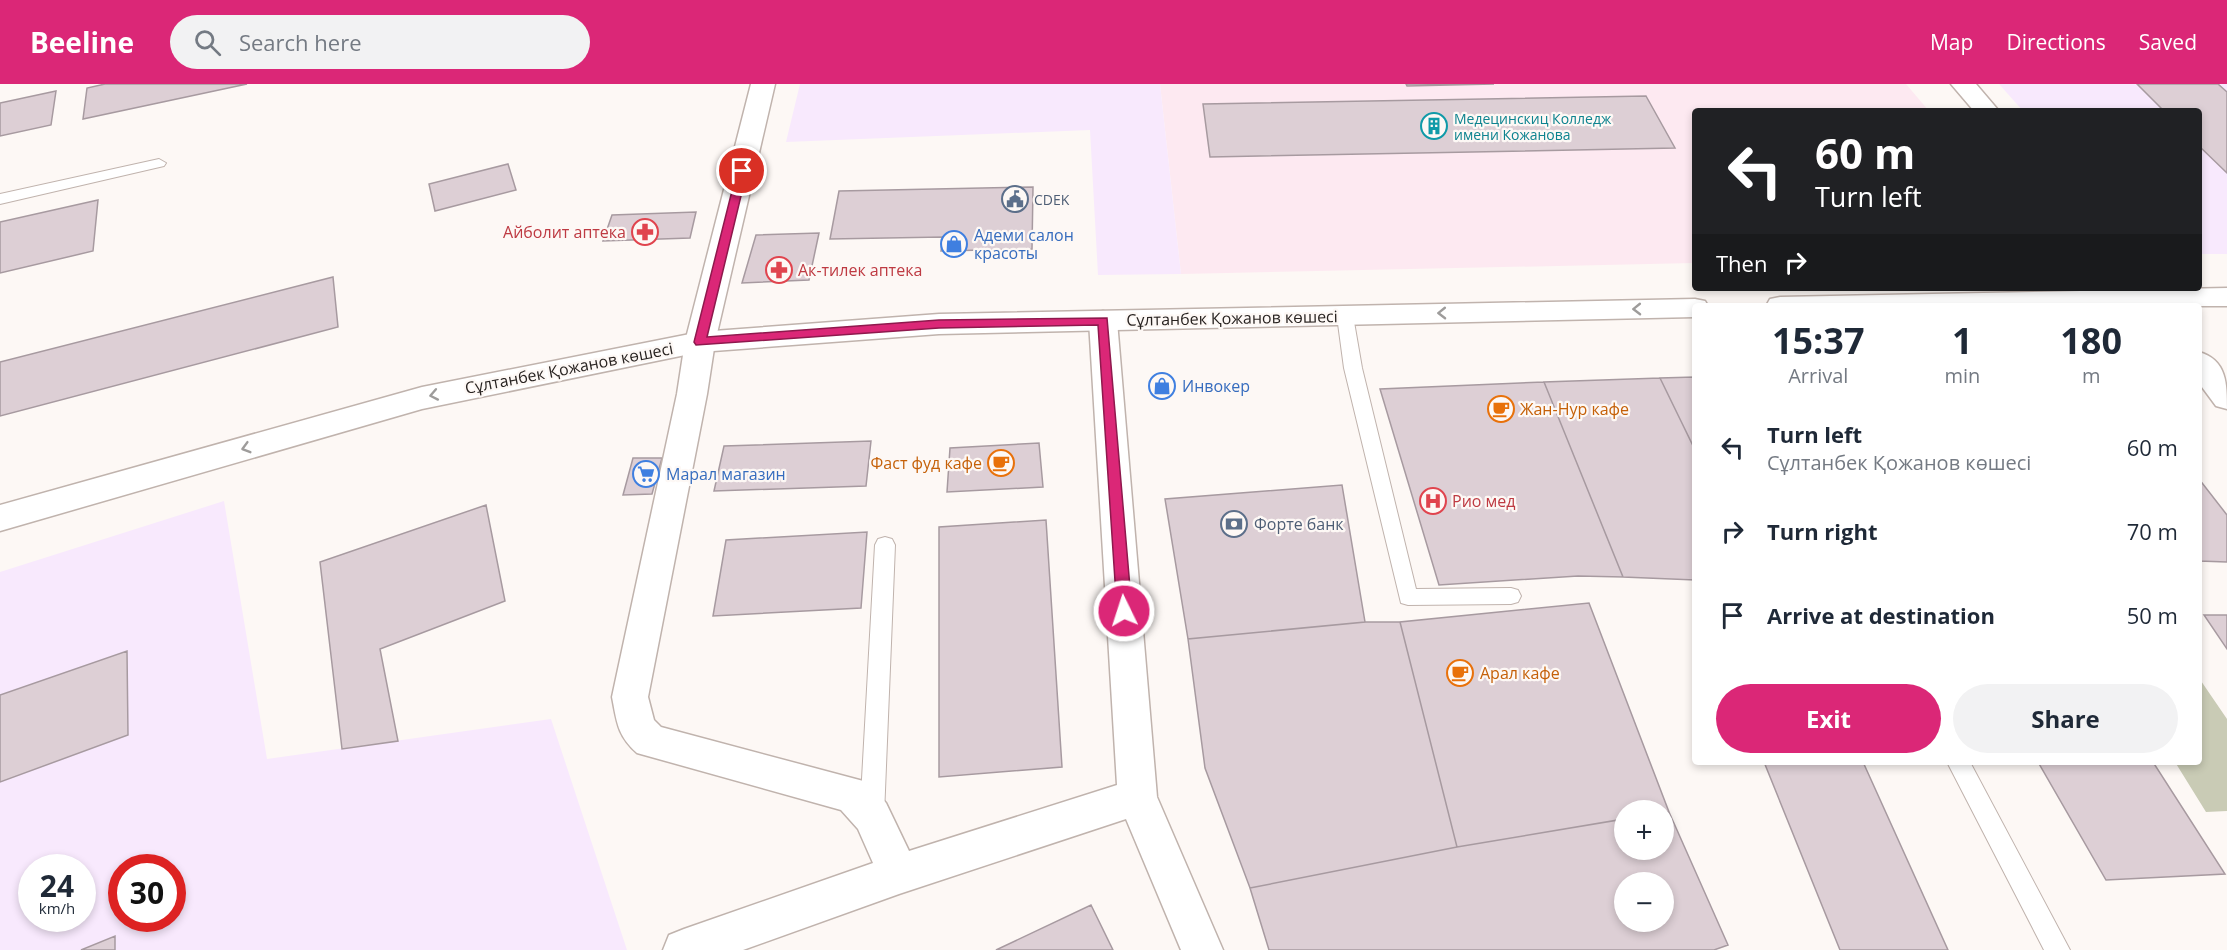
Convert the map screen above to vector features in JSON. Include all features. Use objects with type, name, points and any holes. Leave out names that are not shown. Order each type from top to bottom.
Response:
[{"type":"street","points":[[763,84],[700,342],[692,394],[630,697],[637,729],[650,741],[853,795],[872,816],[899,874]]},
{"type":"street","points":[[1963,84],[1984,108]]},
{"type":"street","points":[[1903,303],[2227,297]]},
{"type":"street","name":"Сұлтанбек Қожанов көшесі","points":[[0,518],[422,398],[700,342],[939,324],[1692,308]]},
{"type":"street","points":[[1103,321],[1137,797],[1203,950]]},
{"type":"street","points":[[2202,366],[2227,398]]},
{"type":"street","points":[[684,950],[899,874],[1137,797]]},
{"type":"lane","points":[[0,199],[159,163]]},
{"type":"lane","points":[[1345,316],[1353,368],[1408,597],[1511,596]]},
{"type":"lane","points":[[872,816],[885,545]]},
{"type":"lane","points":[[1960,765],[2058,950]]},
{"type":"shaded area","points":[[800,84],[1160,84],[1181,274],[1098,275],[1090,130],[786,142]]},
{"type":"shaded area","points":[[1160,84],[1906,84],[1926,108],[1692,108],[1692,263],[1181,274]]},
{"type":"shaded area","points":[[1999,84],[2227,84],[2227,254],[2202,254],[2202,108],[2020,108]]},
{"type":"shaded area","points":[[224,501],[267,759],[551,719],[627,950],[0,950],[0,572]]},
{"type":"green space","points":[[2202,682],[2227,719],[2227,811],[2206,812],[2177,765],[2202,765]]},
{"type":"building","points":[[105,84],[247,84],[83,119],[87,88]]},
{"type":"building","points":[[1406,84],[1494,84],[1407,86]]},
{"type":"building","points":[[2137,84],[2218,84],[2227,92],[2227,173],[2202,149],[2202,108],[2161,108]]},
{"type":"building","points":[[56,91],[51,125],[0,136],[0,103]]},
{"type":"building","name":"Медецинскиц Колледж имени Кожанова","points":[[1646,96],[1675,148],[1210,157],[1203,104]]},
{"type":"building","points":[[508,164],[516,190],[435,211],[429,184]]},
{"type":"building","points":[[1033,187],[1032,249],[941,251],[943,237],[830,239],[839,191]]},
{"type":"building","points":[[98,200],[93,251],[0,273],[0,222]]},
{"type":"building","points":[[696,212],[690,238],[603,241],[612,215]]},
{"type":"building","points":[[819,233],[809,280],[742,283],[756,235]]},
{"type":"building","points":[[333,277],[338,327],[0,416],[0,362]]},
{"type":"building","points":[[1692,377],[1692,444],[1660,378]]},
{"type":"building","points":[[1660,378],[1692,444],[1692,580],[1623,577],[1544,382]]},
{"type":"building","points":[[1544,382],[1623,577],[1578,576],[1439,585],[1380,389]]},
{"type":"building","points":[[871,441],[866,486],[714,491],[724,446]]},
{"type":"building","points":[[1039,443],[1043,487],[947,492],[950,448]]},
{"type":"building","points":[[633,458],[662,458],[652,494],[623,495]]},
{"type":"building","points":[[2202,483],[2227,515],[2227,562],[2202,561]]},
{"type":"building","points":[[1342,485],[1365,622],[1188,639],[1165,499]]},
{"type":"building","points":[[486,505],[505,601],[380,649],[398,741],[342,749],[320,562]]},
{"type":"building","points":[[1046,520],[1062,767],[939,777],[939,527]]},
{"type":"building","points":[[867,532],[861,608],[713,616],[726,540]]},
{"type":"building","points":[[1589,603],[1664,800],[1614,800],[1614,821],[1457,847],[1400,622]]},
{"type":"building","points":[[2204,615],[2227,615],[2227,649]]},
{"type":"building","points":[[1365,622],[1400,622],[1457,847],[1250,888],[1205,768],[1188,639]]},
{"type":"building","points":[[127,651],[128,735],[0,782],[0,695]]},
{"type":"building","points":[[1765,765],[1864,765],[1948,950],[1840,950]]},
{"type":"building","points":[[2040,765],[2155,765],[2225,874],[2106,880]]},
{"type":"building","points":[[1614,821],[1614,860],[1674,860],[1674,823],[1728,945],[1714,950],[1269,950],[1250,888],[1457,847]]},
{"type":"building","points":[[1091,905],[1113,950],[996,950]]},
{"type":"building","points":[[115,936],[115,950],[81,950]]},
{"type":"place","name":"Медецинскиц Колледж имени Кожанова","points":[[1434,126]]},
{"type":"place","name":"CDEK","points":[[1015,199]]},
{"type":"place","name":"Айболит аптека","points":[[645,232]]},
{"type":"place","name":"Адеми салон красоты","points":[[954,244]]},
{"type":"place","name":"Ак-тилек аптека","points":[[779,270]]},
{"type":"place","name":"Инвокер","points":[[1162,386]]},
{"type":"place","name":"Жан-Нур кафе","points":[[1501,409]]},
{"type":"place","name":"Фаст фуд кафе","points":[[1001,463]]},
{"type":"place","name":"Марал магазин","points":[[646,474]]},
{"type":"place","name":"Рио мед","points":[[1433,501]]},
{"type":"place","name":"Форте банк","points":[[1234,524]]},
{"type":"place","name":"Арал кафе","points":[[1460,673]]},
{"type":"route","points":[[742,171],[700,342],[939,324],[1103,321],[1124,611]]}]
